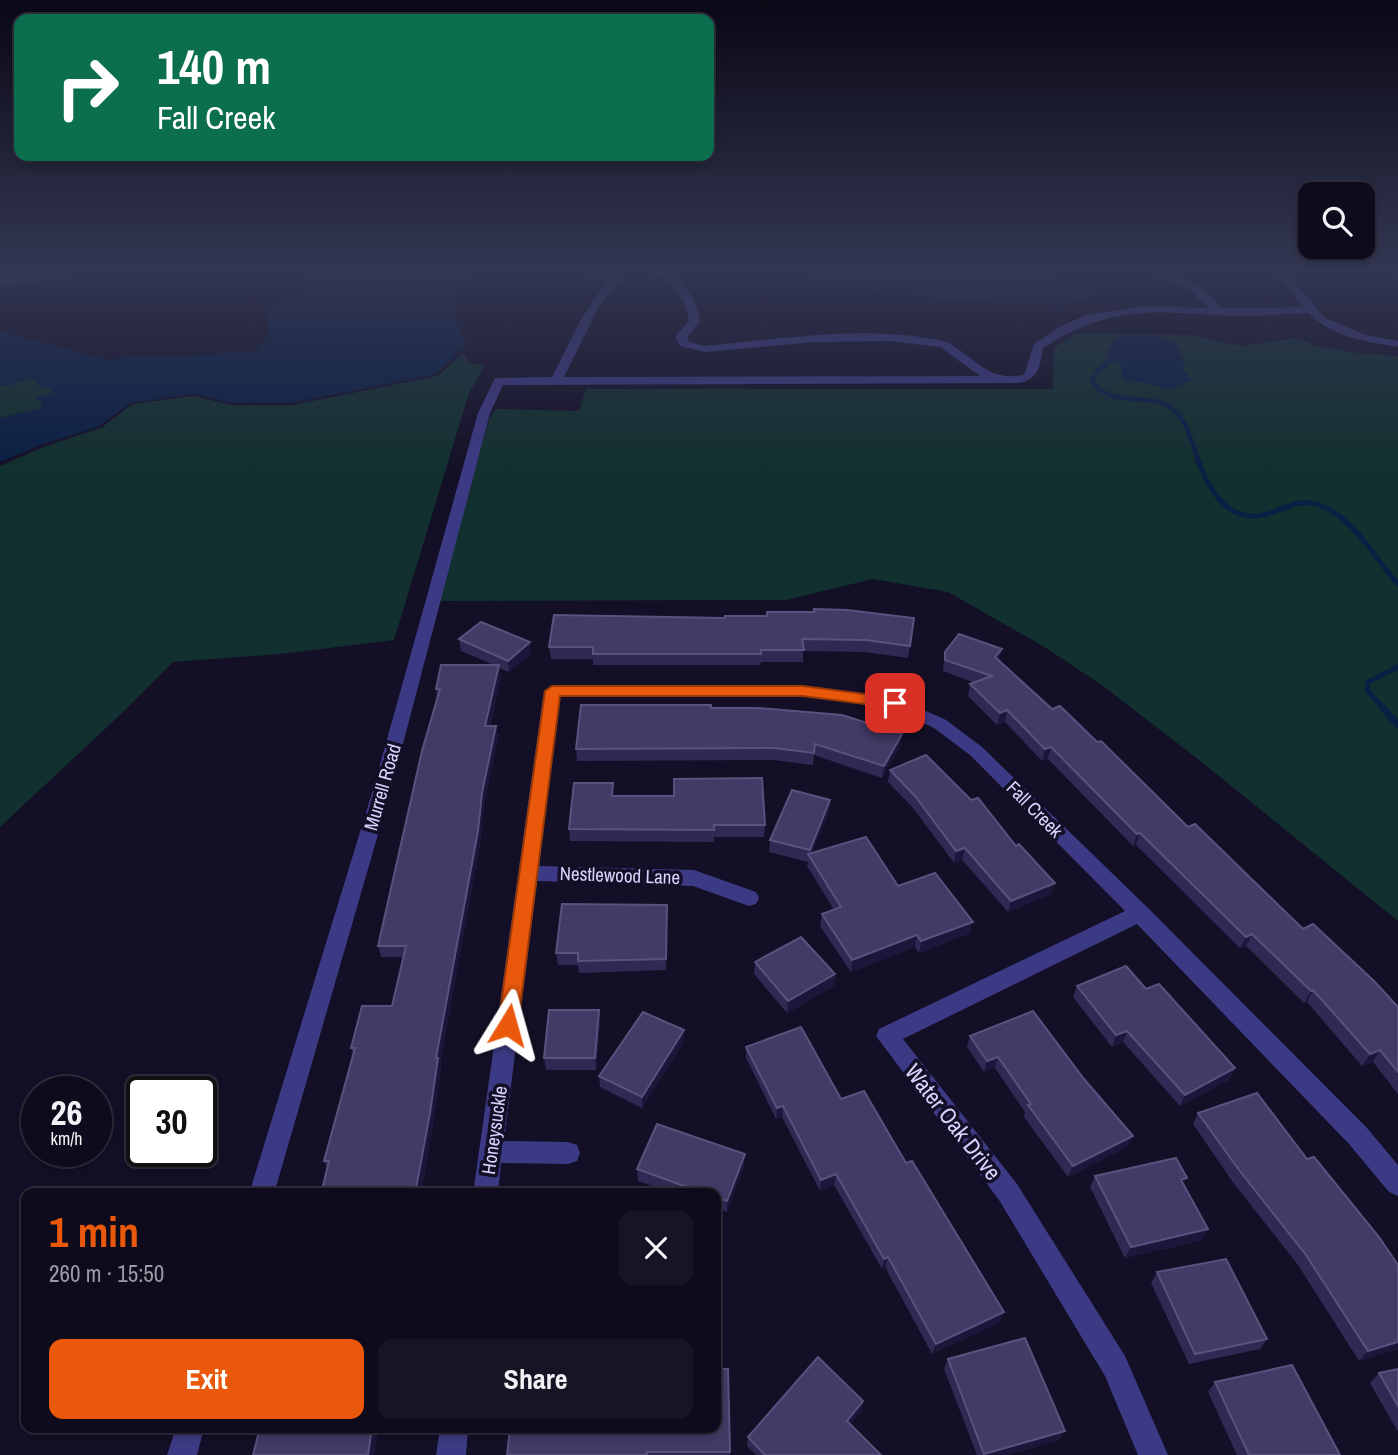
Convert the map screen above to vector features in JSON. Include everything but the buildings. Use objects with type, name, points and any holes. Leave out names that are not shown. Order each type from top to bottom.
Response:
[{"type":"street","points":[[577,336],[556,381],[1028,377],[1033,369],[1038,346],[1051,336]]},
{"type":"street","points":[[682,336],[684,344],[705,349],[815,339],[943,344],[992,379]]},
{"type":"street","points":[[1357,336],[1398,344]]},
{"type":"street","name":"Murrell Road","points":[[263,1188],[381,793],[484,412],[499,381],[556,381]]},
{"type":"street","name":"Honeysuckle","points":[[486,1188],[552,691]]},
{"type":"street","name":"Fall Creek","points":[[552,691],[803,691],[895,703],[940,724],[976,751],[1140,913],[1358,1136],[1398,1184]]},
{"type":"street","name":"Nestlewood Lane","points":[[528,873],[695,878],[749,898]]},
{"type":"street","name":"Water Oak Drive","points":[[1140,913],[887,1035],[1008,1192],[1115,1366],[1153,1455]]},
{"type":"street","points":[[491,1152],[568,1153]]},
{"type":"street","points":[[182,1455],[189,1433]]},
{"type":"street","points":[[451,1455],[453,1433]]},
{"type":"green space","points":[[1072,336],[1196,336],[1241,346],[1297,338],[1317,346],[1398,356],[1398,921],[1103,686],[1046,648],[948,592],[873,579],[786,600],[432,601],[490,417],[496,409],[579,411],[586,389],[1053,389],[1054,348]]},
{"type":"green space","points":[[463,353],[471,364],[485,365],[469,393],[394,640],[280,654],[173,662],[0,827],[0,466],[46,446],[101,428],[133,404],[193,396],[231,405],[293,405],[438,376]]},
{"type":"green space","points":[[30,378],[53,389],[53,392],[40,400],[43,403],[39,409],[0,418],[0,386]]},
{"type":"water","points":[[0,336],[18,336],[104,359],[254,352],[270,336],[463,336],[467,344],[435,375],[292,403],[232,403],[194,394],[130,403],[98,427],[43,444],[0,462],[0,418],[39,409],[43,403],[36,399],[50,394],[53,390],[37,385],[36,380],[30,378],[9,386],[0,386]]},
{"type":"water","points":[[1158,336],[1171,341],[1181,353],[1186,363],[1182,367],[1191,380],[1170,390],[1122,379],[1121,365],[1106,354],[1116,338]]},
{"type":"waterway","points":[[1117,354],[1097,372],[1092,381],[1109,395],[1153,401],[1173,409],[1185,426],[1198,459]]},
{"type":"waterway","points":[[1197,458],[1214,492],[1222,502],[1242,515],[1268,514],[1306,503],[1332,511],[1363,540],[1398,584]]},
{"type":"waterway","points":[[1383,708],[1367,690],[1368,682],[1398,667]]},
{"type":"waterway","points":[[1382,707],[1398,725]]},
{"type":"route","points":[[508,1025],[552,691],[803,691],[895,703]]}]
